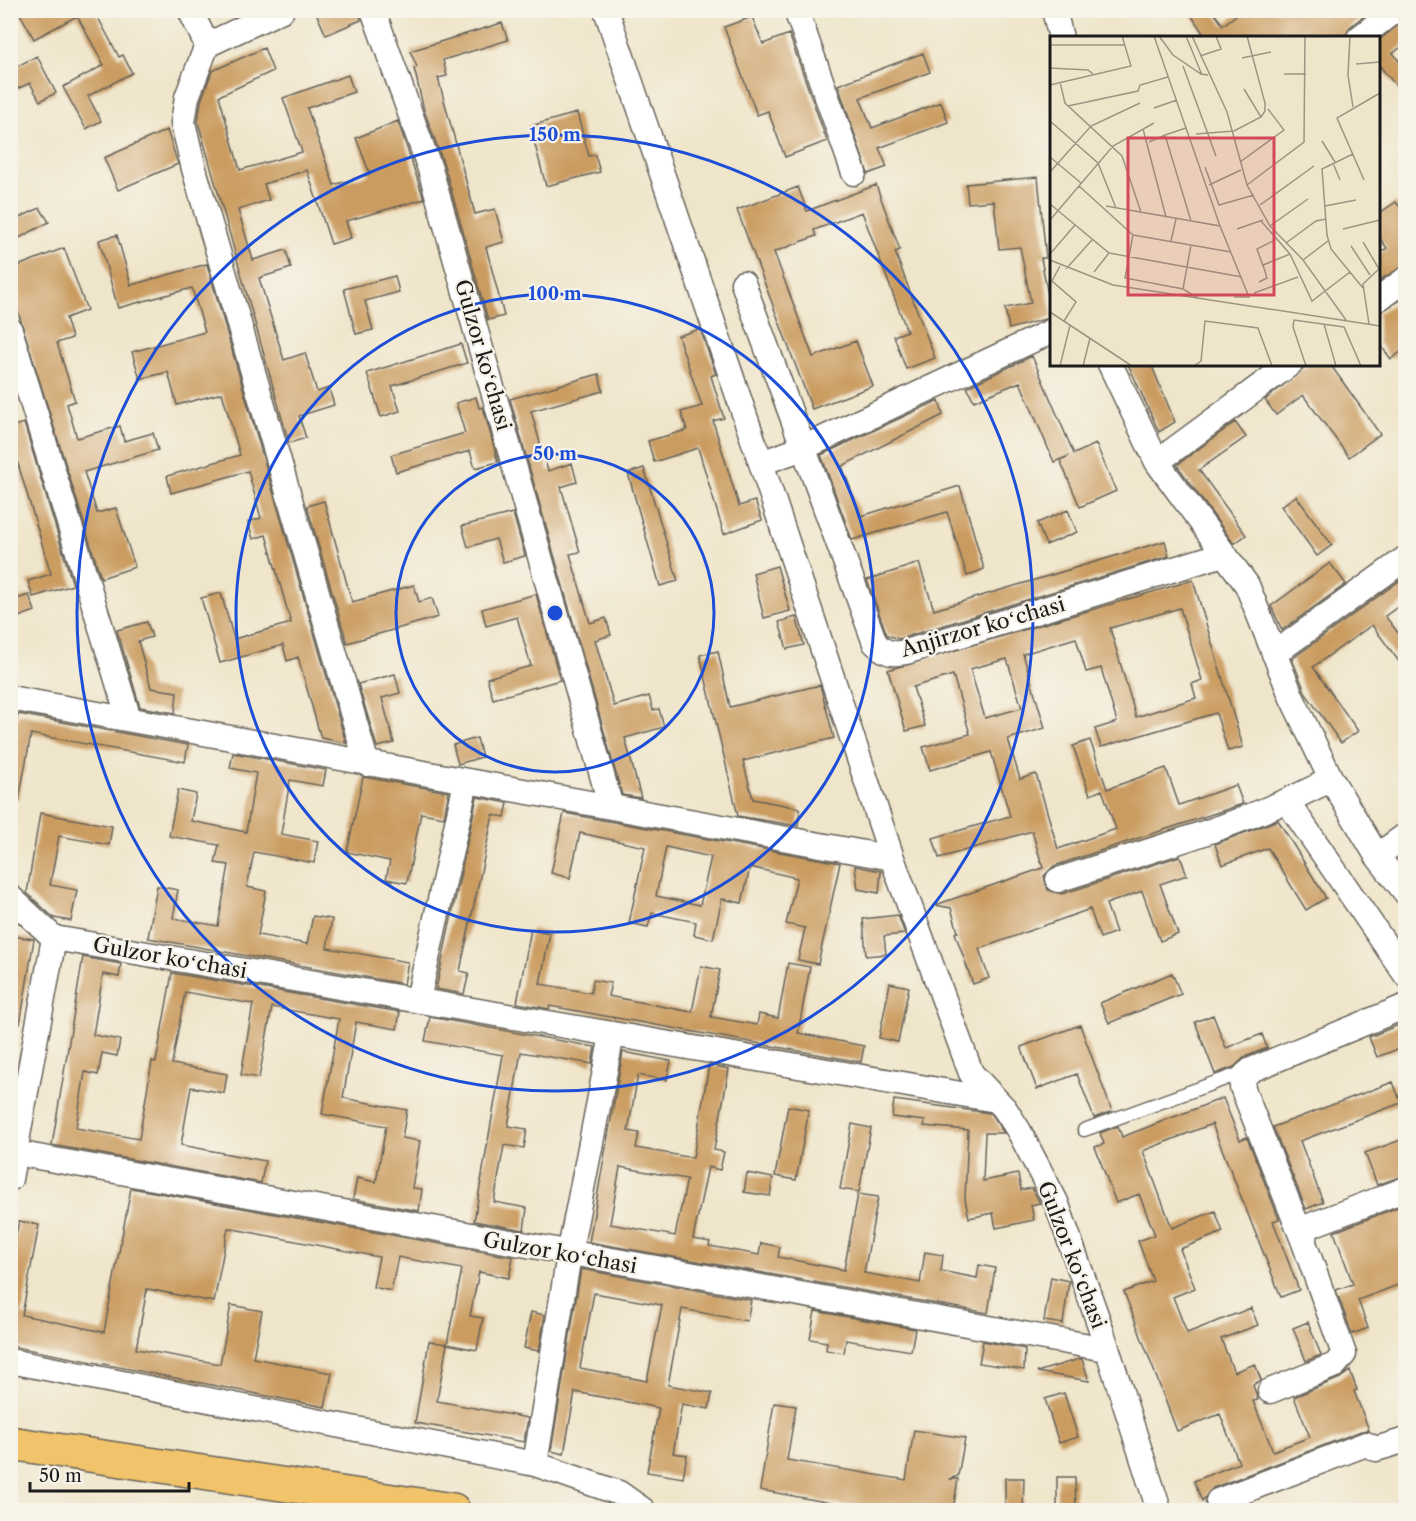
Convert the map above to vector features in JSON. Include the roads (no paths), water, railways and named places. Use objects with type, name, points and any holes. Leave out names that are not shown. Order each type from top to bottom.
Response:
[{"type":"main road","points":[[10,1443],[453,1510]]},
{"type":"street","points":[[190,10],[207,45]]},
{"type":"street","points":[[282,10],[207,45],[187,96],[183,123],[194,169],[367,764]]},
{"type":"street","name":"Gulzor koʻchasi","points":[[373,10],[430,169],[611,807]]},
{"type":"street","name":"Gulzor koʻchasi","points":[[606,10],[762,463],[892,858],[971,1073],[1019,1131],[1056,1202],[1159,1510]]},
{"type":"street","points":[[796,10],[854,173]]},
{"type":"street","points":[[1054,10],[1060,36]]},
{"type":"street","points":[[1362,36],[1395,10]]},
{"type":"street","points":[[1380,298],[1406,279]]},
{"type":"street","name":"Anjirzor koʻchasi","points":[[743,283],[875,643],[884,652],[894,654],[1223,554]]},
{"type":"street","points":[[10,330],[129,719]]},
{"type":"street","points":[[762,463],[803,448],[1050,332]]},
{"type":"street","points":[[1111,366],[1157,462],[1247,585],[1274,654],[1331,779],[1377,856],[1406,893]]},
{"type":"street","points":[[1157,462],[1287,366]]},
{"type":"street","points":[[1274,654],[1406,558]]},
{"type":"street","points":[[10,698],[892,858]]},
{"type":"street","points":[[1058,880],[1287,801],[1331,779]]},
{"type":"street","points":[[418,1000],[466,782]]},
{"type":"street","points":[[1287,801],[1406,975]]},
{"type":"street","points":[[1377,856],[1406,835]]},
{"type":"street","points":[[10,897],[54,938],[10,1179]]},
{"type":"street","name":"Gulzor koʻchasi","points":[[54,938],[996,1101]]},
{"type":"street","points":[[1270,1391],[1335,1365],[1344,1354],[1303,1240],[1242,1087],[1245,1075],[1251,1070],[1406,1006]]},
{"type":"street","points":[[535,1464],[569,1255],[612,1035]]},
{"type":"street","name":"Gulzor koʻchasi","points":[[13,1153],[569,1255],[1106,1349]]},
{"type":"street","points":[[1303,1240],[1309,1227],[1406,1189]]},
{"type":"street","points":[[10,1361],[535,1464],[620,1493],[643,1510]]},
{"type":"street","points":[[1218,1501],[1366,1444],[1376,1449],[1406,1440]]},
{"type":"lane","points":[[1084,1130],[1251,1070]]}]
